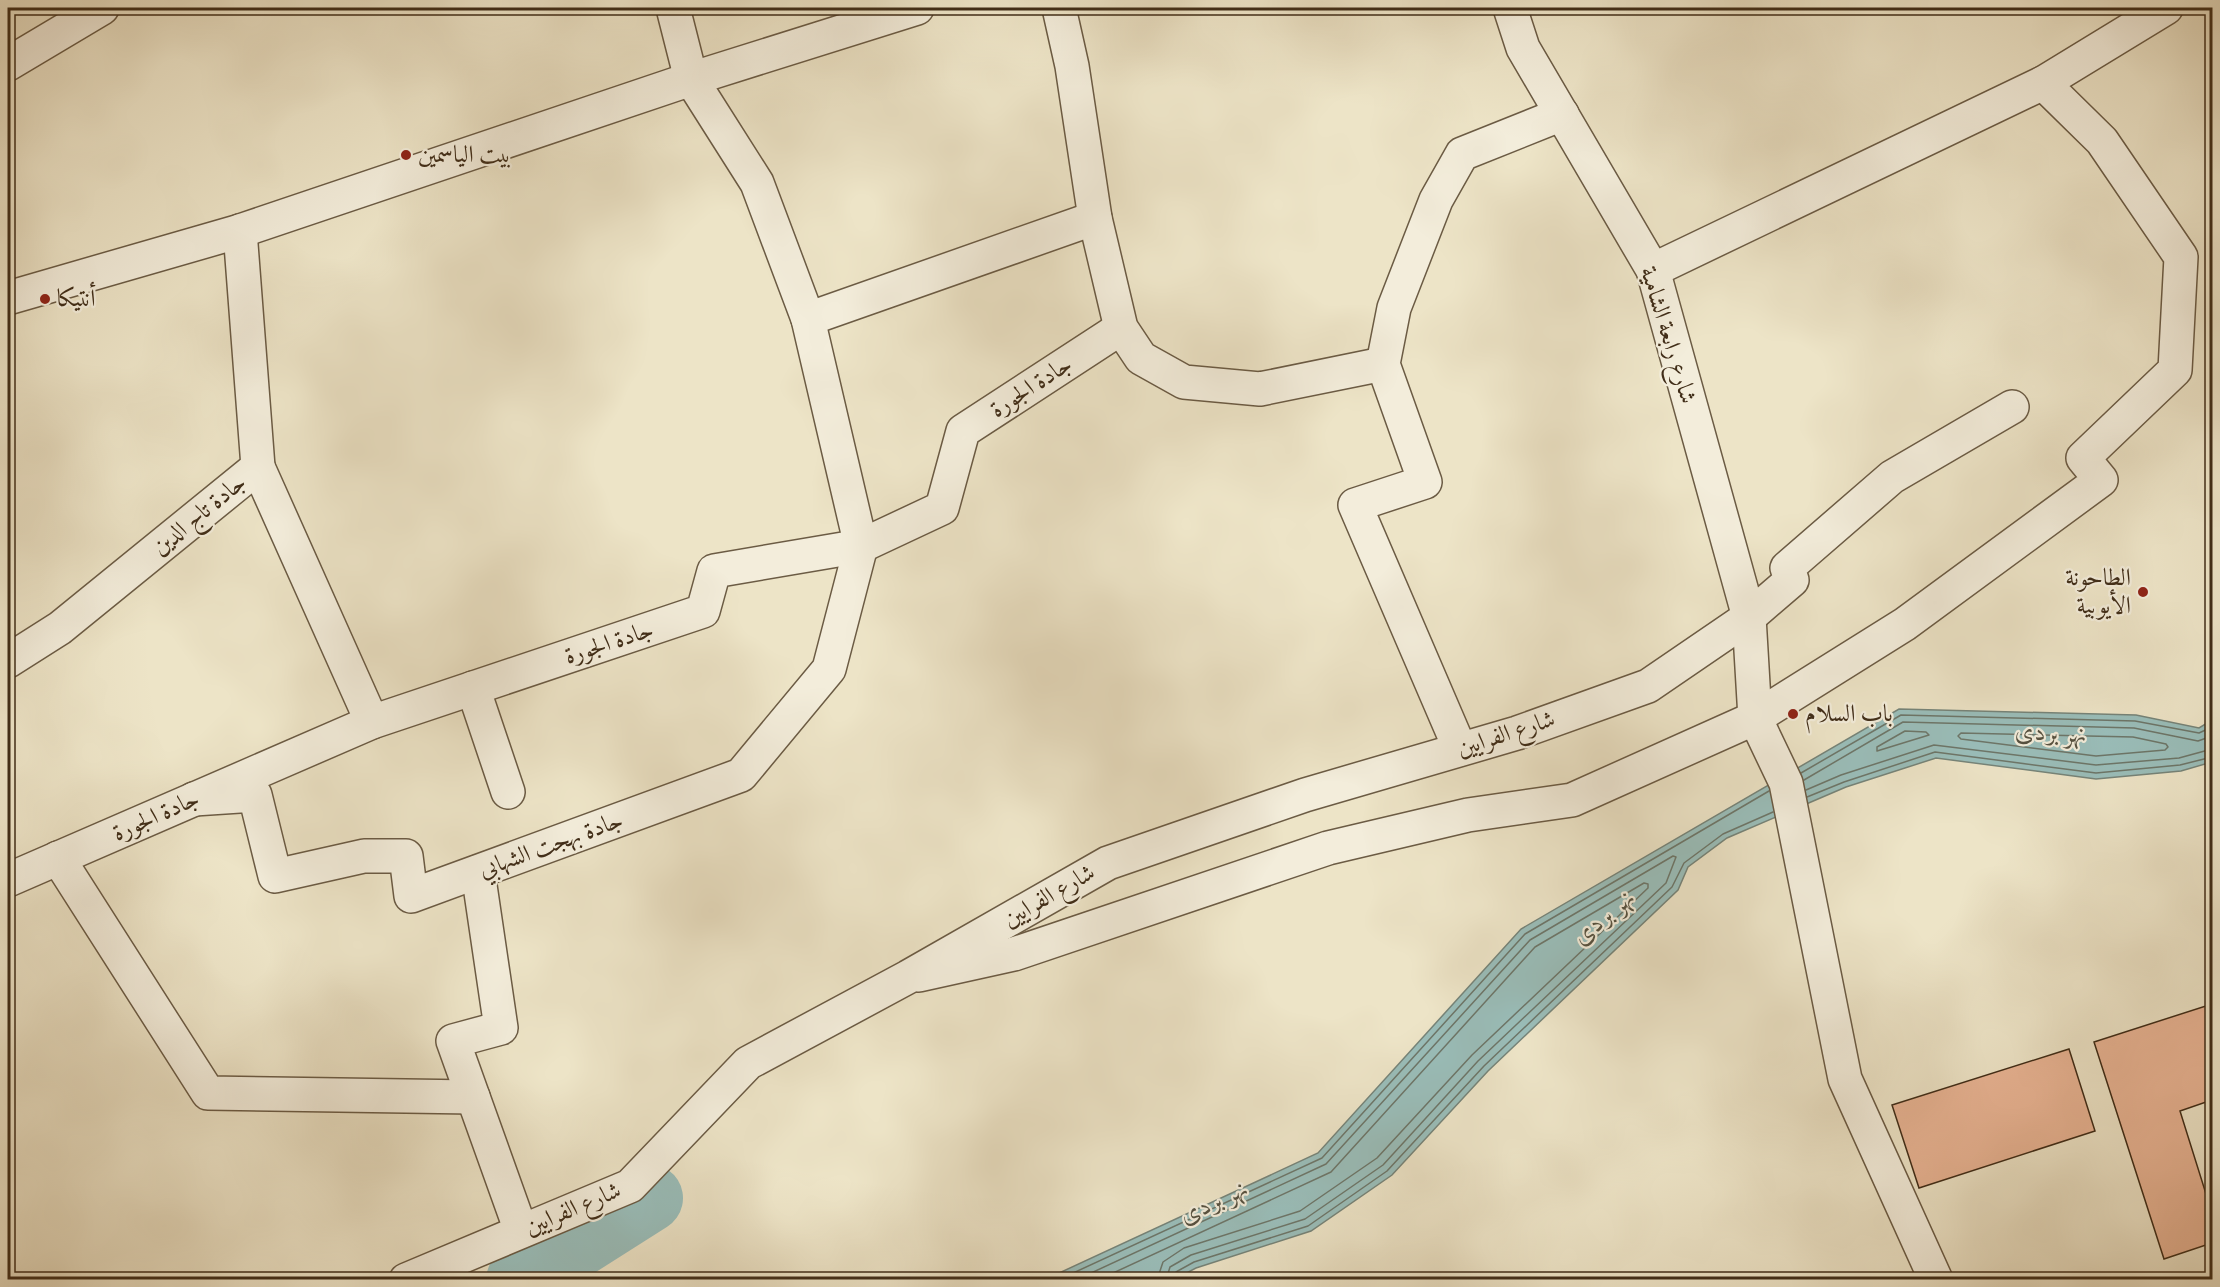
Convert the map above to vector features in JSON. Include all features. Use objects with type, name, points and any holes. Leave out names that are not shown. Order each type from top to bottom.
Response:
[{"type":"street","points":[[8,64],[102,8]]},
{"type":"street","points":[[673,8],[691,79],[757,183],[808,319],[861,546]]},
{"type":"street","points":[[8,298],[240,231],[691,79],[917,8]]},
{"type":"street","points":[[1059,8],[1072,66],[1095,218],[1121,328],[1141,358],[1184,382],[1260,389],[1383,364]]},
{"type":"street","name":"شارع رابعة الشامية","points":[[1509,8],[1523,48],[1653,270],[1749,617],[1755,718]]},
{"type":"street","points":[[1653,270],[2043,82],[2166,8]]},
{"type":"street","points":[[908,977],[1014,954],[1329,848],[1468,815],[1572,800],[1755,718],[1905,624],[2101,480],[2083,458],[2175,370],[2181,257],[2102,141],[2043,82]]},
{"type":"street","points":[[1460,750],[1355,504],[1425,482],[1383,364],[1394,308],[1436,200],[1462,154],[1562,114]]},
{"type":"street","points":[[808,319],[1095,218]]},
{"type":"street","name":"جادة تاج الدين","points":[[8,661],[60,628],[258,467],[240,231]]},
{"type":"street","name":"جادة الجورة","points":[[8,880],[372,722],[703,611],[714,570],[861,546],[942,508],[963,431],[1121,328]]},
{"type":"street","name":"شارع الفرايين","points":[[406,1280],[630,1186],[748,1064],[908,977],[1108,862],[1305,795],[1517,733],[1648,686],[1749,617],[1792,580],[1787,568],[1892,477],[2012,407]]},
{"type":"street","points":[[258,467],[372,722]]},
{"type":"street","name":"جادة بهجت الشهابي","points":[[194,799],[255,795],[275,876],[364,856],[406,856],[411,896],[741,775],[829,669],[861,546]]},
{"type":"street","points":[[473,688],[508,792]]},
{"type":"street","points":[[1755,718],[1786,783],[1845,1079],[1936,1280]]},
{"type":"street","points":[[58,858],[208,1093],[473,1097]]},
{"type":"street","points":[[478,872],[501,1028],[453,1041],[521,1232]]},
{"type":"water","name":"نهر بردى","points":[[1899,709],[2136,715],[2199,728],[2212,720],[2212,762],[2181,771],[2096,779],[1936,758],[1846,787],[1727,838],[1688,867],[1678,890],[1488,1071],[1392,1175],[1311,1231],[1196,1268],[1175,1279],[1044,1280],[1318,1153],[1521,929]]},
{"type":"building","points":[[2212,1004],[2212,1100],[2180,1111],[2212,1213],[2212,1243],[2164,1259],[2094,1042]]},
{"type":"building","points":[[2069,1049],[2095,1131],[1919,1188],[1892,1105]]},
{"type":"waterway","points":[[520,1280],[649,1198]]},
{"type":"place","name":"بيت الياسمين","points":[[406,155]]},
{"type":"place","name":"أنتيكا","points":[[45,299]]},
{"type":"place","name":"الطاحونة الأيوبية","points":[[2143,592]]},
{"type":"place","name":"باب السلام","points":[[1793,714]]}]
